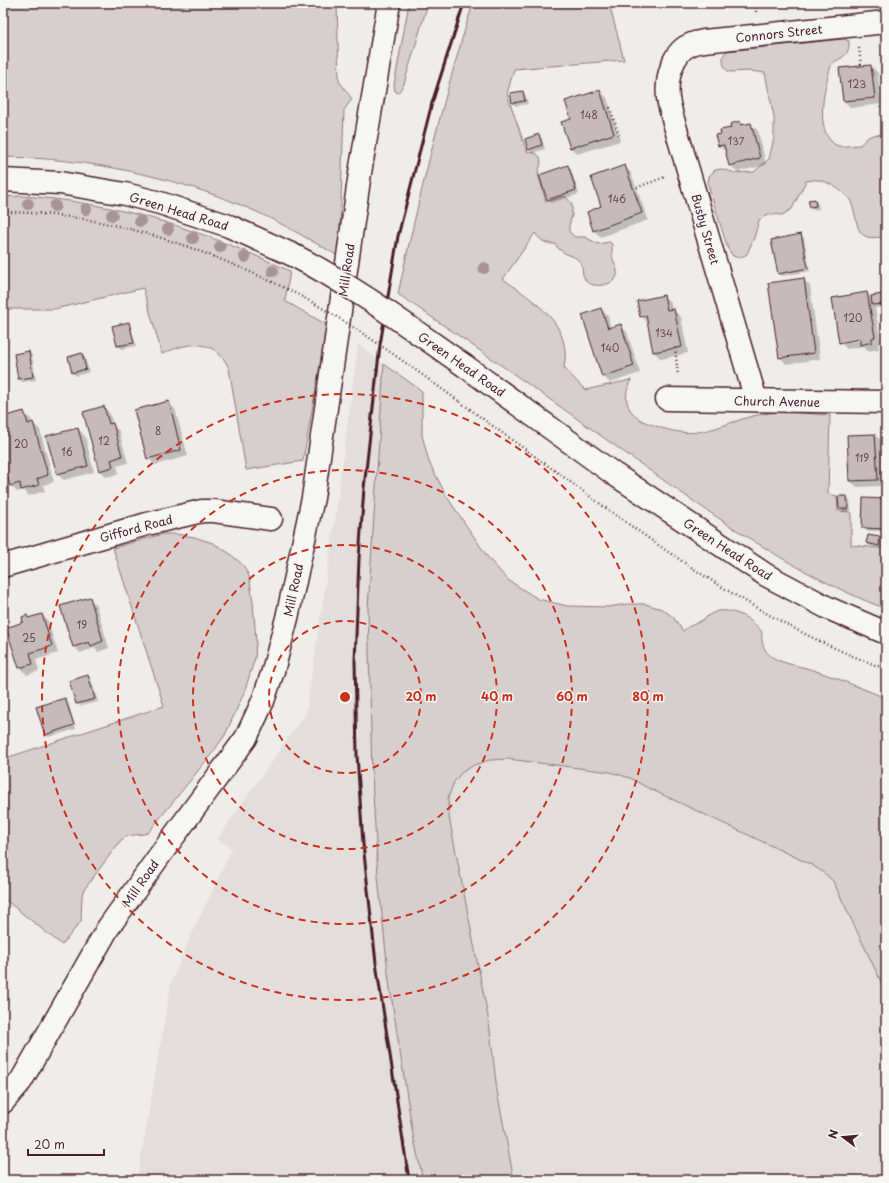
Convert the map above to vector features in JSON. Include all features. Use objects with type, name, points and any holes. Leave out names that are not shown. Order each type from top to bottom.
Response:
[{"type":"street","name":"Mill Road","points":[[3,1102],[21,1081],[108,928],[246,738],[263,701],[273,671],[287,618],[313,498],[360,173],[389,3]]},
{"type":"street","name":"Connors Street","points":[[676,57],[682,50],[691,44],[704,41],[886,22]]},
{"type":"street","name":"Busby Street","points":[[676,57],[668,81],[668,98],[756,400]]},
{"type":"street","name":"Green Head Road","points":[[3,180],[60,183],[125,194],[160,203],[229,226],[293,255],[359,293],[465,366],[620,478],[744,561],[828,608],[886,633]]},
{"type":"street","name":"Church Avenue","points":[[667,399],[886,402]]},
{"type":"street","name":"Gifford Road","points":[[3,566],[147,524],[202,511],[214,510],[272,519]]},
{"type":"path","points":[[606,110],[610,108],[620,138]]},
{"type":"path","points":[[633,189],[688,169]]},
{"type":"path","points":[[3,212],[56,215],[88,220],[170,240],[238,266],[312,301],[354,326],[667,552],[730,594],[795,630],[886,670]]},
{"type":"shaded area","points":[[3,3],[337,3],[339,81],[352,99],[344,110],[340,231],[338,245],[341,251],[340,257],[257,212],[165,179],[68,161],[3,157]]},
{"type":"shaded area","points":[[409,3],[428,3],[404,84],[398,93],[395,91],[394,85]]},
{"type":"shaded area","points":[[473,3],[609,3],[624,60],[514,69],[507,94],[527,152],[535,153],[540,157],[541,163],[538,173],[546,202],[565,196],[572,204],[569,232],[575,237],[585,237],[598,244],[609,242],[612,244],[612,254],[617,271],[616,278],[607,284],[602,285],[588,283],[583,275],[581,264],[577,259],[561,251],[555,244],[544,242],[535,233],[503,279],[538,305],[557,326],[563,339],[565,352],[564,368],[585,390],[631,380],[627,391],[627,404],[633,414],[646,422],[672,431],[693,433],[771,413],[788,412],[830,415],[828,494],[837,496],[838,511],[851,512],[851,545],[879,548],[886,546],[886,609],[849,594],[814,576],[745,536],[398,294],[432,148]]},
{"type":"shaded area","points":[[844,39],[849,41],[847,53],[842,58],[832,63],[826,83],[823,108],[825,131],[830,140],[838,146],[860,145],[868,137],[878,134],[886,136],[886,236],[875,238],[867,237],[862,234],[859,230],[851,202],[846,195],[832,185],[822,181],[806,181],[792,209],[782,215],[768,214],[759,220],[754,238],[747,254],[740,258],[733,256],[728,249],[708,185],[709,176],[715,170],[721,169],[736,173],[754,172],[769,159],[774,138],[774,117],[765,73],[751,71],[729,72],[725,68],[723,59],[724,54],[727,51]]},
{"type":"shaded area","points":[[21,196],[92,204],[159,220],[224,243],[290,271],[285,301],[327,325],[303,461],[246,470],[229,368],[223,358],[216,351],[200,345],[181,347],[162,354],[143,288],[55,309],[3,309],[3,197]]},
{"type":"shaded area","points":[[358,344],[384,364],[368,608],[372,776],[378,877],[389,982],[413,1135],[423,1180],[137,1180],[171,983],[191,935],[232,849],[217,839],[306,713],[335,519]]},
{"type":"shaded area","points":[[384,364],[422,391],[422,435],[429,462],[447,497],[489,559],[508,580],[538,599],[567,606],[608,607],[628,604],[645,604],[662,609],[673,617],[683,631],[718,611],[737,613],[758,627],[762,632],[763,646],[766,652],[777,660],[811,669],[886,698],[886,992],[833,881],[812,865],[646,787],[630,778],[610,772],[508,759],[490,760],[474,765],[461,773],[454,782],[448,798],[449,817],[489,1022],[497,1091],[514,1180],[423,1180],[413,1135],[389,982],[378,877],[372,776],[368,608]]},
{"type":"shaded area","points":[[163,534],[176,534],[194,537],[213,543],[229,553],[243,565],[249,576],[253,602],[256,641],[255,658],[244,693],[225,735],[148,833],[130,836],[121,840],[83,891],[81,921],[62,945],[3,898],[3,759],[164,706],[113,548]]},
{"type":"shaded area","points":[[508,759],[610,772],[630,778],[646,787],[812,865],[833,881],[886,992],[886,1180],[514,1180],[497,1091],[489,1022],[449,817],[448,798],[454,782],[461,773],[474,765],[490,760]]},
{"type":"building","points":[[871,65],[875,98],[843,101],[839,68]]},
{"type":"building","points":[[600,90],[614,134],[570,148],[561,122],[571,119],[565,101]]},
{"type":"building","points":[[523,91],[525,101],[512,103],[510,93]]},
{"type":"building","points":[[740,121],[741,125],[751,123],[760,158],[729,166],[724,145],[718,146],[715,135],[721,134],[720,130],[731,128],[730,124]]},
{"type":"building","points":[[539,134],[542,145],[528,150],[525,139]]},
{"type":"building","points":[[568,165],[576,190],[547,200],[539,175]]},
{"type":"building","points":[[625,165],[642,213],[593,231],[587,212],[601,206],[591,177]]},
{"type":"building","points":[[815,199],[816,206],[810,207],[808,200]]},
{"type":"building","points":[[801,234],[808,268],[778,274],[771,240]]},
{"type":"building","points":[[804,278],[814,353],[779,358],[768,283]]},
{"type":"building","points":[[867,292],[875,337],[872,338],[872,342],[860,345],[860,339],[839,343],[832,298]]},
{"type":"building","points":[[882,294],[884,304],[872,305],[871,296]]},
{"type":"building","points":[[664,295],[667,310],[674,309],[682,347],[653,352],[646,315],[640,317],[637,301]]},
{"type":"building","points":[[601,308],[608,328],[621,324],[634,366],[602,377],[582,315]]},
{"type":"building","points":[[129,322],[134,343],[117,346],[112,326]]},
{"type":"building","points":[[29,351],[33,377],[18,379],[14,354]]},
{"type":"building","points":[[82,353],[86,369],[72,373],[68,357]]},
{"type":"building","points":[[169,401],[181,450],[147,459],[134,410]]},
{"type":"building","points":[[104,406],[109,424],[113,423],[122,456],[111,460],[113,467],[99,471],[83,412]]},
{"type":"building","points":[[24,411],[28,424],[33,422],[48,475],[37,479],[39,485],[21,490],[20,483],[10,486],[3,462],[3,417]]},
{"type":"building","points":[[78,428],[88,466],[57,474],[46,436]]},
{"type":"building","points":[[875,434],[878,480],[849,481],[847,435]]},
{"type":"building","points":[[838,496],[847,496],[848,509],[839,509]]},
{"type":"building","points":[[863,498],[886,499],[886,529],[862,528]]},
{"type":"building","points":[[868,535],[880,537],[879,546],[866,543]]},
{"type":"building","points":[[90,597],[103,641],[91,646],[89,642],[73,647],[60,606]]},
{"type":"building","points":[[42,614],[52,646],[30,653],[33,664],[19,668],[6,628],[23,622],[22,617],[27,615],[28,618]]},
{"type":"building","points":[[88,675],[95,699],[76,704],[69,681]]},
{"type":"building","points":[[65,698],[74,725],[45,735],[36,707]]},
{"type":"railway","points":[[409,1180],[376,963],[363,844],[357,755],[355,661],[359,559],[364,488],[380,345],[398,236],[432,103],[464,3]]}]
